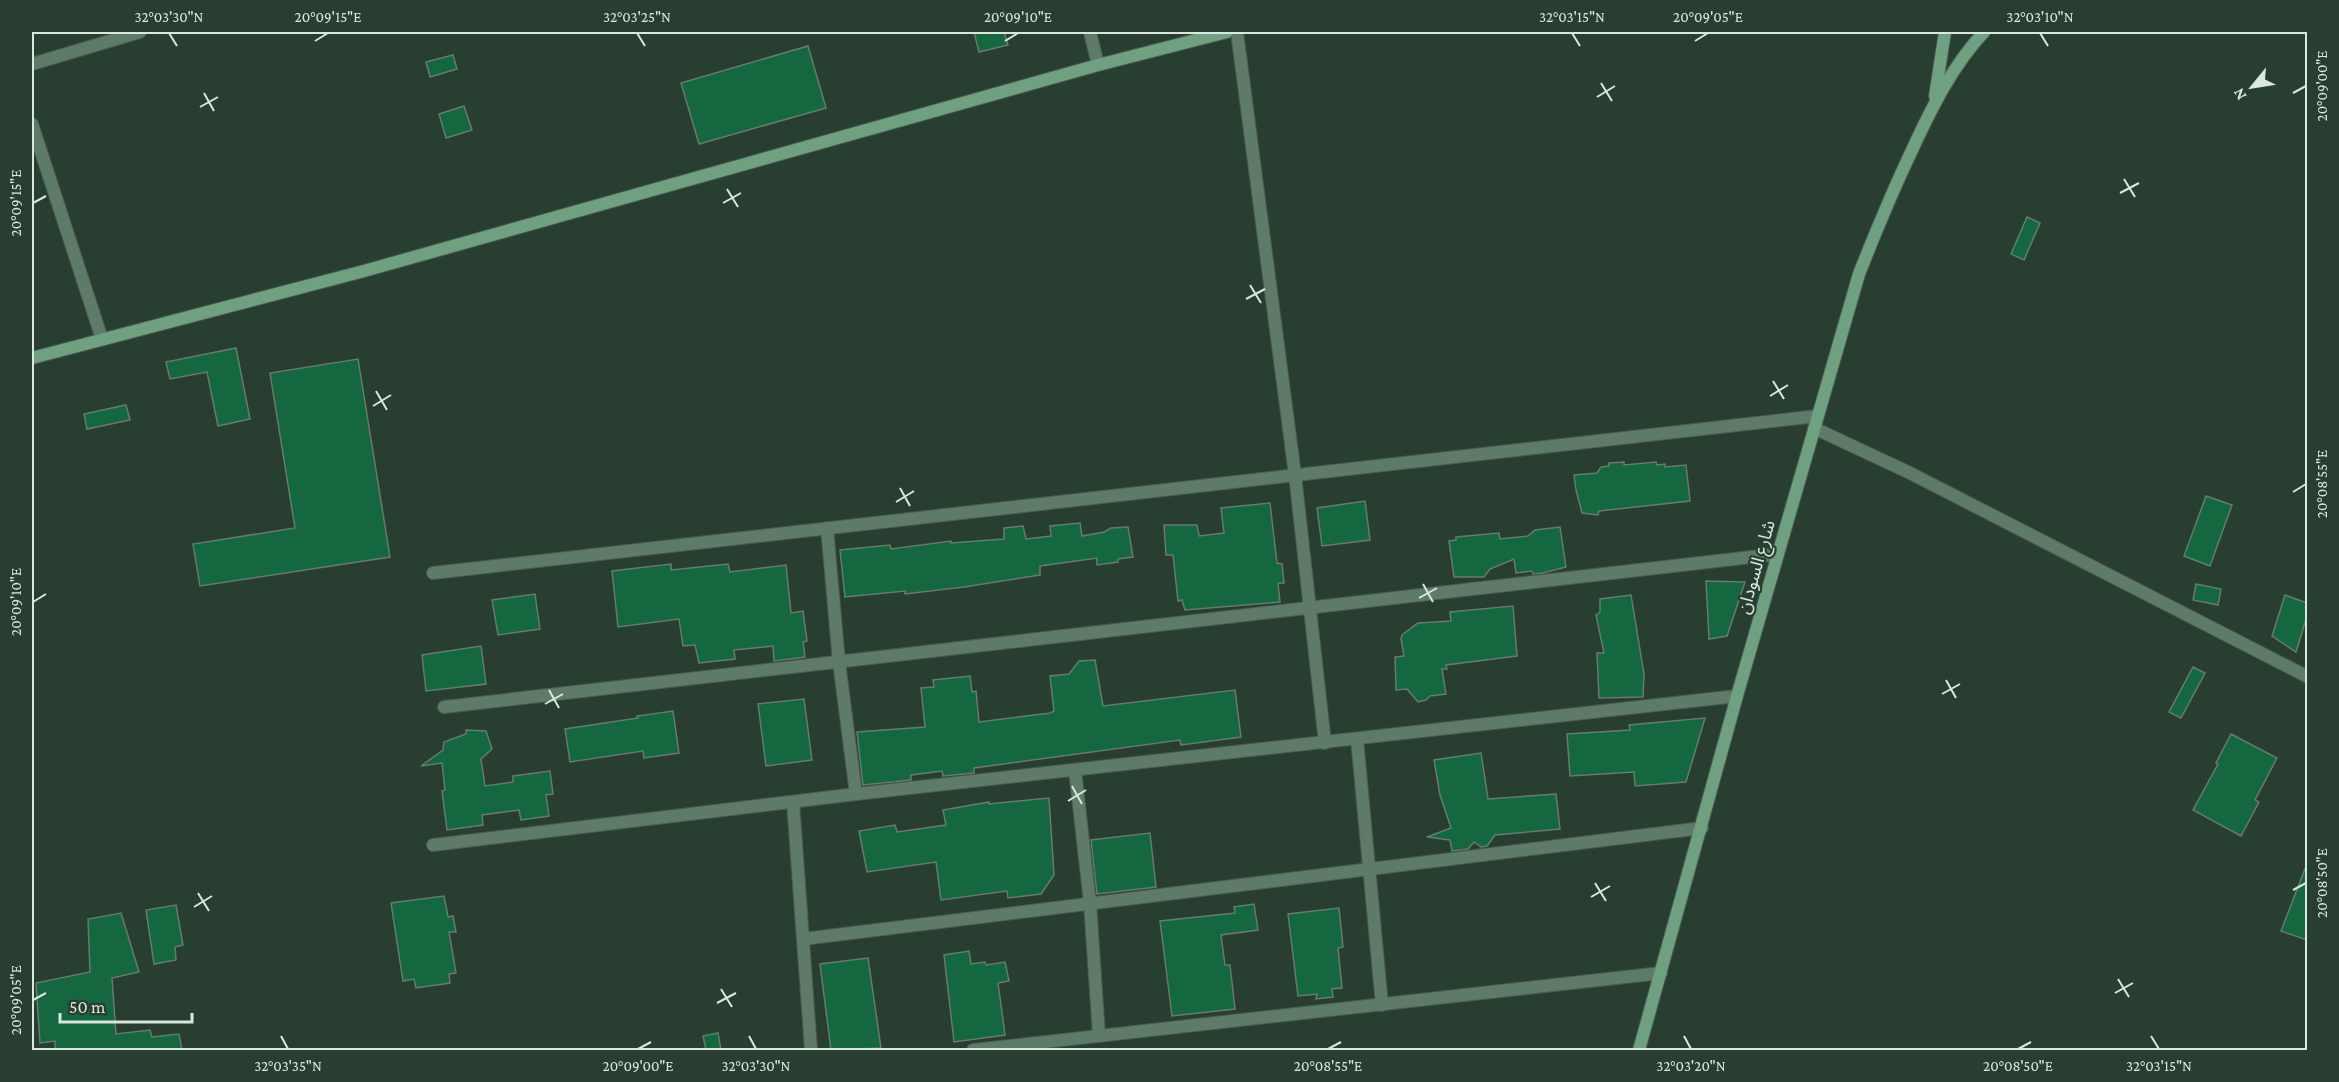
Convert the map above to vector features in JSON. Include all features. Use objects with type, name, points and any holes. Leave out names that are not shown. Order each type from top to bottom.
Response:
[{"type":"street","points":[[32,64],[140,32]]},
{"type":"street","points":[[1090,32],[1098,65]]},
{"type":"street","points":[[32,358],[364,271],[1098,65],[1227,32]]},
{"type":"street","points":[[1237,32],[1295,475],[1325,743]]},
{"type":"street","points":[[1937,32],[1943,49]]},
{"type":"street","points":[[1934,103],[1945,32]]},
{"type":"street","points":[[1934,103],[1952,74],[1984,32]]},
{"type":"street","name":"شارع السودان","points":[[1639,1050],[1737,696],[1859,274],[1884,209],[1934,103]]},
{"type":"street","points":[[32,124],[102,339]]},
{"type":"street","points":[[433,573],[1817,416]]},
{"type":"street","points":[[1814,428],[1910,473],[2307,677]]},
{"type":"street","points":[[827,528],[839,662],[856,794]]},
{"type":"street","points":[[444,707],[1778,554]]},
{"type":"street","points":[[433,845],[856,794],[1737,696]]},
{"type":"street","points":[[1357,739],[1382,1005]]},
{"type":"street","points":[[1075,770],[1090,903],[1099,1036]]},
{"type":"street","points":[[793,802],[811,1050]]},
{"type":"street","points":[[803,939],[1702,828]]},
{"type":"street","points":[[973,1050],[1661,973]]},
{"type":"building","points":[[974,32],[1004,32],[1008,45],[979,52]]},
{"type":"building","points":[[808,46],[826,108],[699,144],[681,83]]},
{"type":"building","points":[[453,55],[457,69],[430,77],[426,62]]},
{"type":"building","points":[[464,106],[472,130],[446,138],[439,114]]},
{"type":"building","points":[[2027,217],[2040,223],[2024,260],[2011,254]]},
{"type":"building","points":[[236,348],[250,419],[218,426],[207,372],[170,379],[166,362]]},
{"type":"building","points":[[358,359],[390,557],[200,586],[193,544],[295,528],[270,373]]},
{"type":"building","points":[[126,405],[130,420],[87,429],[84,414]]},
{"type":"building","points":[[1624,462],[1624,465],[1656,462],[1657,465],[1665,464],[1665,467],[1686,465],[1690,501],[1599,511],[1598,515],[1582,513],[1574,475],[1597,473],[1601,467],[1609,466],[1609,463]]},
{"type":"building","points":[[2206,496],[2232,505],[2210,566],[2184,556]]},
{"type":"building","points":[[1365,501],[1370,540],[1322,546],[1317,508]]},
{"type":"building","points":[[1270,503],[1277,563],[1282,564],[1284,583],[1278,583],[1280,602],[1185,610],[1182,600],[1178,601],[1173,555],[1166,555],[1164,525],[1197,525],[1199,536],[1224,533],[1221,508]]},
{"type":"building","points":[[1080,523],[1082,536],[1104,532],[1111,528],[1128,527],[1133,557],[1097,565],[1097,558],[1040,566],[1040,575],[964,587],[905,594],[905,591],[845,597],[840,550],[890,545],[891,549],[951,541],[951,543],[1004,539],[1004,528],[1023,526],[1026,539],[1051,536],[1050,526]]},
{"type":"building","points":[[1560,527],[1566,567],[1543,573],[1533,574],[1532,571],[1516,573],[1514,559],[1490,569],[1484,577],[1454,577],[1449,541],[1456,540],[1456,537],[1499,533],[1500,539],[1528,536],[1535,530]]},
{"type":"building","points":[[671,564],[671,570],[728,564],[730,572],[786,565],[791,613],[803,611],[807,641],[803,642],[805,657],[774,661],[773,646],[734,650],[735,659],[699,663],[695,645],[683,646],[679,619],[618,627],[612,571]]},
{"type":"building","points":[[1706,581],[1745,582],[1727,636],[1709,639]]},
{"type":"building","points":[[2196,584],[2221,589],[2218,605],[2193,600]]},
{"type":"building","points":[[535,594],[540,629],[498,635],[492,600]]},
{"type":"building","points":[[1631,595],[1644,674],[1643,697],[1599,698],[1597,653],[1604,653],[1596,615],[1600,612],[1600,599]]},
{"type":"building","points":[[2285,595],[2307,603],[2307,616],[2296,652],[2272,636]]},
{"type":"building","points":[[1513,606],[1517,656],[1446,665],[1447,669],[1442,669],[1446,694],[1430,696],[1426,700],[1418,702],[1407,689],[1396,690],[1395,657],[1404,656],[1402,635],[1418,623],[1451,621],[1450,612]]},
{"type":"building","points":[[481,646],[486,684],[426,691],[422,655]]},
{"type":"building","points":[[1095,660],[1103,706],[1235,690],[1241,737],[1181,745],[1180,740],[974,768],[974,773],[943,776],[942,771],[911,775],[911,780],[863,785],[857,732],[925,727],[921,688],[934,687],[933,680],[970,676],[972,692],[976,691],[979,722],[1054,711],[1050,676],[1069,674],[1079,661]]},
{"type":"building","points":[[2193,667],[2205,673],[2181,718],[2169,712]]},
{"type":"building","points":[[804,699],[812,760],[766,766],[758,704]]},
{"type":"building","points":[[673,711],[679,753],[644,758],[643,751],[570,762],[565,729]]},
{"type":"building","points":[[1705,718],[1686,782],[1635,786],[1634,772],[1570,776],[1567,734],[1630,730],[1629,725]]},
{"type":"building","points":[[466,730],[486,731],[492,749],[481,759],[485,786],[513,782],[513,776],[550,771],[553,794],[546,795],[549,816],[521,820],[519,810],[482,815],[483,825],[447,830],[442,791],[445,790],[442,763],[421,766],[443,750],[444,742],[466,734]]},
{"type":"building","points":[[2231,734],[2277,758],[2255,800],[2259,802],[2241,836],[2193,810]]},
{"type":"building","points":[[1481,753],[1488,799],[1556,794],[1560,829],[1495,835],[1487,846],[1481,847],[1474,842],[1468,849],[1452,851],[1450,840],[1427,837],[1451,828],[1440,795],[1434,760]]},
{"type":"building","points":[[1049,798],[1054,875],[1041,894],[1008,898],[1007,891],[941,900],[936,862],[867,872],[859,831],[895,825],[897,832],[946,825],[943,810],[989,802],[989,804]]},
{"type":"building","points":[[1150,833],[1156,887],[1097,894],[1091,840]]},
{"type":"building","points":[[2307,866],[2307,940],[2281,931]]},
{"type":"building","points":[[444,896],[448,917],[453,916],[456,932],[449,932],[456,973],[449,974],[450,983],[416,988],[414,979],[403,981],[391,903]]},
{"type":"building","points":[[1254,904],[1258,930],[1221,935],[1225,965],[1230,965],[1235,1009],[1172,1016],[1160,921],[1235,913],[1234,907]]},
{"type":"building","points":[[176,905],[183,945],[175,947],[176,960],[154,964],[146,910]]},
{"type":"building","points":[[1339,908],[1343,947],[1338,948],[1342,988],[1332,989],[1333,997],[1316,999],[1317,994],[1298,996],[1288,914]]},
{"type":"building","points":[[121,913],[139,972],[112,978],[116,1034],[150,1030],[152,1037],[179,1034],[182,1050],[55,1050],[55,1041],[40,1043],[36,983],[90,972],[88,919]]},
{"type":"building","points":[[969,951],[971,964],[985,962],[986,965],[1005,962],[1009,981],[998,983],[1005,1035],[954,1042],[944,955]]},
{"type":"building","points":[[868,958],[881,1048],[831,1050],[820,964]]},
{"type":"building","points":[[718,1033],[721,1050],[706,1050],[703,1036]]}]
